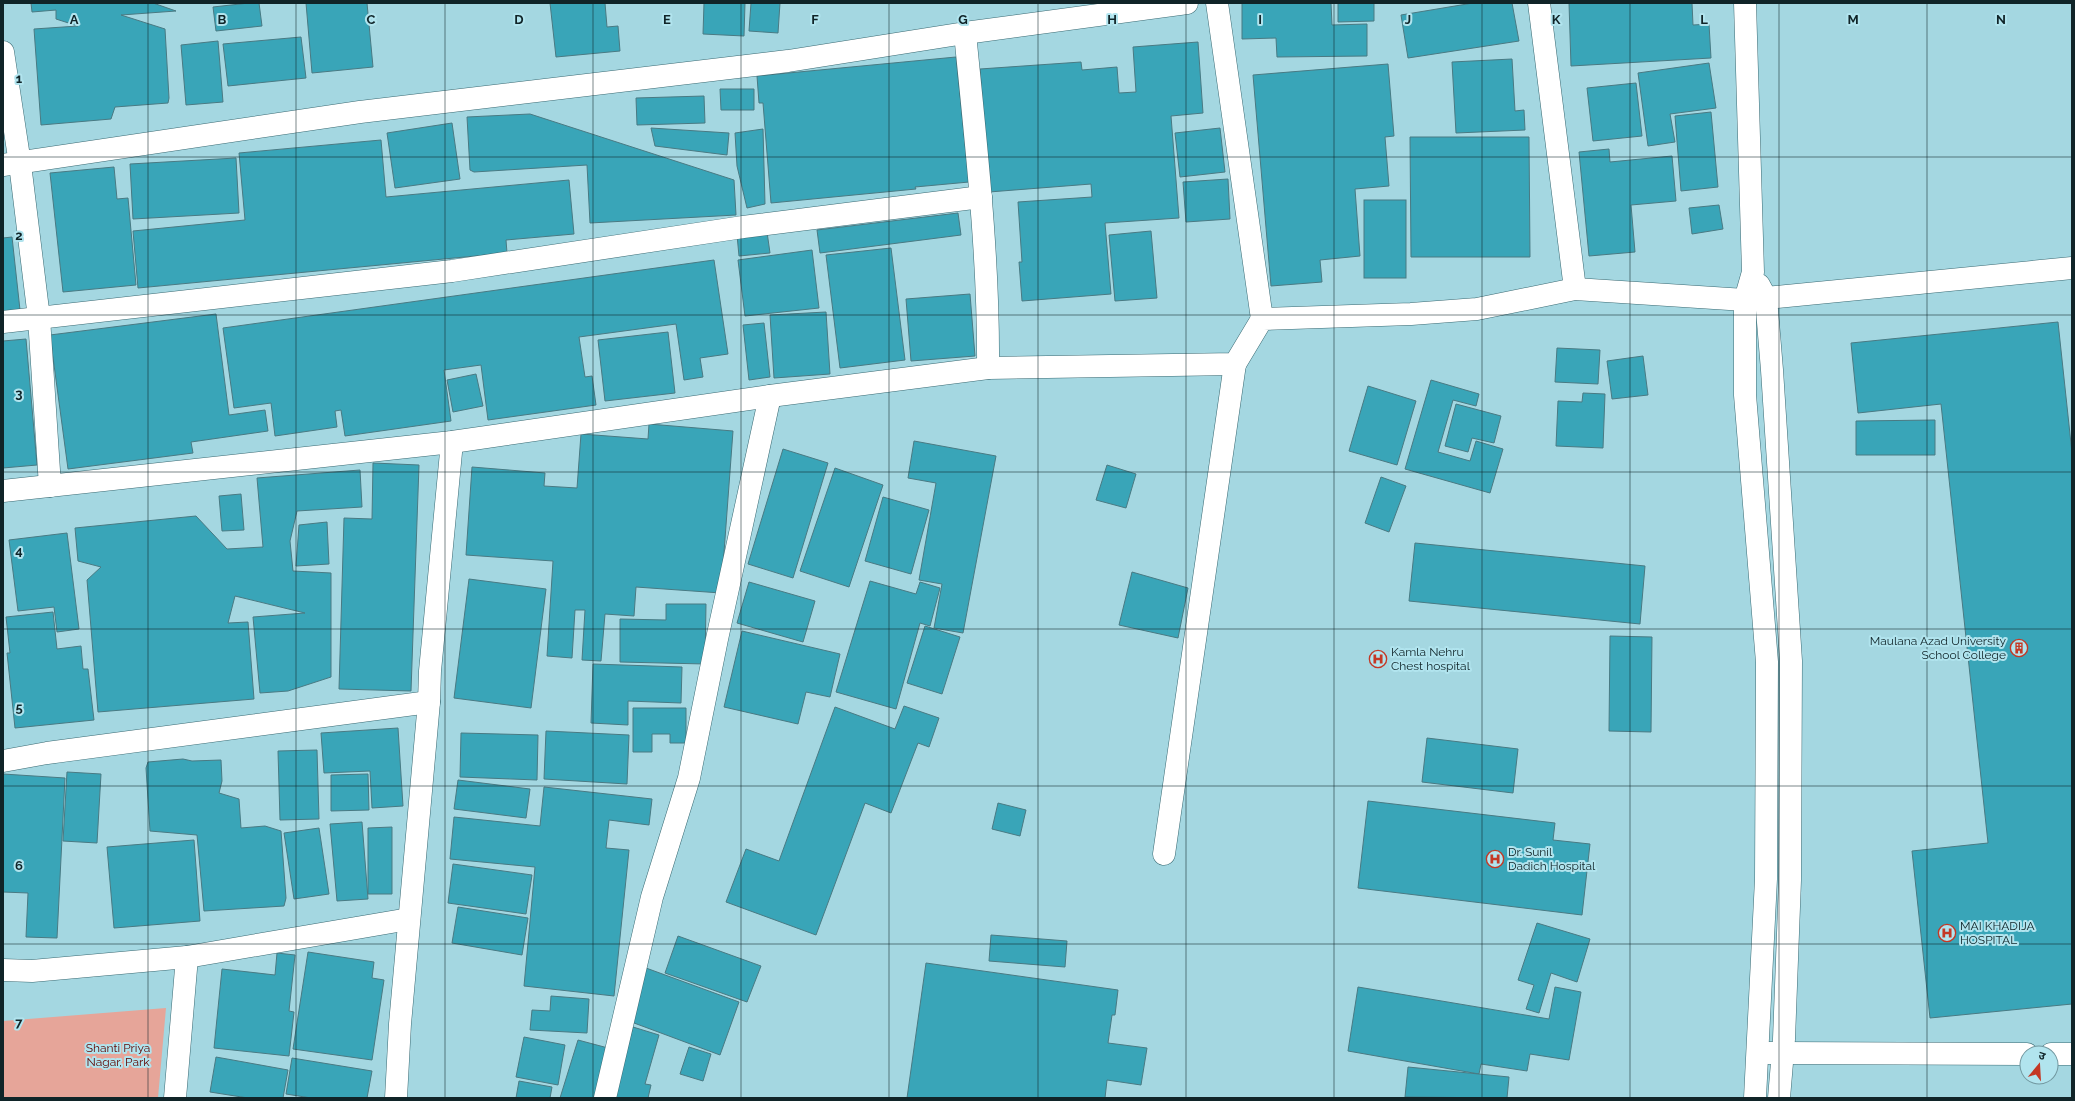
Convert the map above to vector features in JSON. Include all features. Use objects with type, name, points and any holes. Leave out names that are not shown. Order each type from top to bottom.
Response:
[{"type":"street","points":[[12,164],[360,112],[788,61],[965,33],[1187,3]]},
{"type":"street","points":[[1164,854],[1235,364],[1262,319],[1217,3]]},
{"type":"street","points":[[1539,3],[1575,289]]},
{"type":"street","points":[[1745,3],[1753,272],[1755,299],[1772,370],[1791,661],[1790,880],[1783,1053],[1779,1098]]},
{"type":"street","points":[[965,33],[981,197],[988,368]]},
{"type":"street","points":[[3,52],[12,164],[38,318],[50,486]]},
{"type":"street","points":[[3,322],[452,271],[736,229],[981,197]]},
{"type":"street","points":[[1262,319],[1411,314],[1477,309],[1575,289],[1755,299],[2072,268]]},
{"type":"street","points":[[1755,299],[1745,395],[1767,662],[1766,880],[1755,1098]]},
{"type":"street","points":[[3,491],[452,442],[770,396],[988,368],[1235,364]]},
{"type":"street","points":[[605,1098],[652,897],[689,778],[717,639],[770,396]]},
{"type":"street","points":[[396,1098],[409,919],[429,702],[430,672],[452,442]]},
{"type":"street","points":[[3,761],[47,753],[429,702]]},
{"type":"street","points":[[3,970],[32,971],[187,957],[409,919]]},
{"type":"street","points":[[175,1098],[187,957]]},
{"type":"street","points":[[1758,1052],[2019,1054]]},
{"type":"street","points":[[2059,1054],[2072,1054]]},
{"type":"green space","name":"Shanti Priya Nagar, Park","points":[[166,1008],[158,1098],[3,1098],[3,1021]]},
{"type":"building","points":[[31,3],[153,3],[176,11],[121,15],[165,29],[169,98],[168,103],[115,107],[111,119],[41,125],[34,29],[78,26],[56,19],[56,10],[32,12]]},
{"type":"building","points":[[259,3],[262,26],[216,31],[213,7]]},
{"type":"building","points":[[306,3],[367,3],[373,67],[312,73]]},
{"type":"building","points":[[550,3],[605,3],[607,27],[618,26],[620,51],[556,57]]},
{"type":"building","points":[[704,3],[745,3],[744,36],[703,34]]},
{"type":"building","points":[[751,3],[780,3],[778,33],[749,31]]},
{"type":"building","points":[[1242,3],[1331,3],[1332,25],[1367,24],[1367,56],[1277,57],[1276,38],[1242,39]]},
{"type":"building","points":[[1338,3],[1374,3],[1374,21],[1338,22]]},
{"type":"building","points":[[1473,3],[1512,3],[1519,41],[1408,58],[1401,15]]},
{"type":"building","points":[[1569,3],[1692,3],[1693,25],[1709,24],[1711,58],[1571,66]]},
{"type":"building","points":[[301,37],[306,78],[228,86],[223,44]]},
{"type":"building","points":[[218,41],[223,102],[186,105],[181,45]]},
{"type":"building","points":[[1198,42],[1203,113],[1171,116],[1179,218],[1105,223],[1111,294],[1022,301],[1019,262],[1022,262],[1018,202],[1092,197],[1091,184],[989,192],[980,69],[1081,62],[1082,70],[1117,67],[1119,93],[1136,92],[1133,47]]},
{"type":"building","points":[[956,57],[969,182],[915,187],[916,189],[771,203],[763,103],[759,103],[757,76]]},
{"type":"building","points":[[1512,59],[1515,111],[1524,110],[1525,130],[1456,133],[1452,62]]},
{"type":"building","points":[[1709,63],[1716,108],[1670,114],[1675,142],[1648,146],[1638,73]]},
{"type":"building","points":[[1388,64],[1394,136],[1385,137],[1389,186],[1355,189],[1360,256],[1320,260],[1322,282],[1271,286],[1253,75]]},
{"type":"building","points":[[1636,83],[1642,136],[1593,141],[1587,88]]},
{"type":"building","points":[[720,89],[754,89],[754,110],[721,110]]},
{"type":"building","points":[[704,96],[705,123],[637,125],[636,98]]},
{"type":"building","points":[[1711,112],[1718,187],[1681,191],[1675,116]]},
{"type":"building","points":[[530,114],[734,180],[736,215],[590,223],[587,165],[474,172],[470,170],[467,117]]},
{"type":"building","points":[[452,123],[460,179],[395,188],[387,133]]},
{"type":"building","points":[[651,128],[729,133],[727,155],[655,146]]},
{"type":"building","points":[[1220,128],[1225,172],[1180,177],[1175,133]]},
{"type":"building","points":[[763,129],[765,204],[747,208],[737,166],[735,133]]},
{"type":"building","points":[[1410,137],[1529,137],[1530,257],[1411,257]]},
{"type":"building","points":[[381,140],[386,197],[569,180],[574,234],[506,240],[507,253],[138,288],[133,231],[245,220],[239,153]]},
{"type":"building","points":[[1609,149],[1610,162],[1672,156],[1676,201],[1631,205],[1635,252],[1589,256],[1579,152]]},
{"type":"building","points":[[236,158],[239,213],[133,219],[130,164]]},
{"type":"building","points":[[114,167],[117,199],[128,198],[136,285],[63,292],[50,173]]},
{"type":"building","points":[[1228,179],[1230,219],[1186,222],[1183,182]]},
{"type":"building","points":[[1364,200],[1406,200],[1406,278],[1364,278]]},
{"type":"building","points":[[1719,205],[1723,229],[1692,234],[1689,208]]},
{"type":"building","points":[[958,213],[961,235],[820,253],[817,230]]},
{"type":"building","points":[[1151,231],[1157,298],[1115,301],[1109,235]]},
{"type":"building","points":[[767,232],[770,253],[739,256],[737,235]]},
{"type":"building","points":[[12,237],[20,310],[3,312],[3,238]]},
{"type":"building","points":[[891,248],[905,360],[840,368],[826,255]]},
{"type":"building","points":[[812,250],[819,308],[745,316],[738,260]]},
{"type":"building","points":[[714,260],[728,354],[700,358],[703,377],[684,380],[676,324],[579,337],[585,377],[592,376],[596,405],[488,420],[481,365],[444,370],[451,421],[345,436],[341,410],[335,411],[337,427],[275,436],[271,403],[234,408],[223,328]]},
{"type":"building","points":[[970,294],[975,356],[911,361],[906,299]]},
{"type":"building","points":[[826,312],[830,374],[774,378],[770,315]]},
{"type":"building","points":[[216,314],[229,415],[265,410],[268,431],[191,442],[193,453],[68,469],[50,335]]},
{"type":"building","name":"Maulana Azad University School College","points":[[2058,322],[2072,453],[2072,1004],[1930,1018],[1912,851],[1988,843],[1941,404],[1858,413],[1851,343]]},
{"type":"building","points":[[764,323],[770,377],[749,380],[743,325]]},
{"type":"building","points":[[668,332],[675,393],[605,401],[598,340]]},
{"type":"building","points":[[26,339],[37,465],[3,468],[3,341]]},
{"type":"building","points":[[1557,348],[1600,350],[1598,384],[1555,382]]},
{"type":"building","points":[[1643,356],[1648,395],[1612,399],[1607,361]]},
{"type":"building","points":[[476,374],[483,406],[453,412],[447,380]]},
{"type":"building","points":[[1431,380],[1479,394],[1476,406],[1453,400],[1438,452],[1470,461],[1476,441],[1503,449],[1490,493],[1405,469]]},
{"type":"building","points":[[1368,386],[1416,401],[1397,465],[1349,451]]},
{"type":"building","points":[[1583,393],[1605,394],[1603,448],[1556,446],[1558,401],[1582,402]]},
{"type":"building","points":[[1456,404],[1501,416],[1494,443],[1472,438],[1468,452],[1445,446]]},
{"type":"building","points":[[1935,420],[1935,455],[1856,455],[1856,421]]},
{"type":"building","points":[[649,424],[733,431],[721,593],[636,587],[634,616],[605,614],[601,661],[582,660],[585,610],[575,610],[572,658],[547,656],[553,561],[466,555],[472,467],[545,473],[544,486],[577,488],[581,434],[648,439]]},
{"type":"building","points":[[914,441],[996,456],[963,633],[934,628],[942,584],[919,580],[936,483],[908,478]]},
{"type":"building","points":[[783,449],[828,463],[793,578],[748,564]]},
{"type":"building","points":[[373,463],[419,465],[411,691],[339,689],[344,518],[372,519]]},
{"type":"building","points":[[1107,465],[1136,474],[1126,508],[1096,500]]},
{"type":"building","points":[[835,468],[883,485],[849,587],[800,571]]},
{"type":"building","points":[[360,470],[362,507],[297,511],[290,541],[293,571],[331,573],[331,677],[288,691],[260,693],[253,617],[305,613],[235,596],[228,623],[248,622],[254,699],[98,712],[87,580],[101,567],[78,561],[75,528],[196,516],[227,549],[263,547],[257,478]]},
{"type":"building","points":[[1381,477],[1406,486],[1389,532],[1365,523]]},
{"type":"building","points":[[241,494],[244,530],[222,531],[219,496]]},
{"type":"building","points":[[883,497],[929,510],[911,574],[865,561]]},
{"type":"building","points":[[327,522],[329,564],[296,566],[299,525]]},
{"type":"building","points":[[67,533],[79,629],[57,632],[54,607],[18,611],[9,540]]},
{"type":"building","points":[[1415,543],[1645,566],[1640,624],[1409,601]]},
{"type":"building","points":[[1132,572],[1188,588],[1178,638],[1119,625]]},
{"type":"building","points":[[469,579],[546,589],[531,708],[454,698]]},
{"type":"building","points":[[870,581],[916,594],[920,582],[940,588],[930,626],[920,623],[896,709],[836,692]]},
{"type":"building","points":[[749,582],[815,601],[803,642],[737,623]]},
{"type":"building","points":[[666,604],[706,604],[705,664],[620,662],[620,619],[666,620]]},
{"type":"building","points":[[53,612],[57,649],[81,646],[83,669],[88,669],[94,720],[15,728],[7,653],[10,653],[6,617]]},
{"type":"building","points":[[925,626],[960,637],[942,694],[907,683]]},
{"type":"building","points":[[742,631],[840,654],[830,697],[806,692],[798,724],[724,707]]},
{"type":"building","points":[[1610,636],[1652,637],[1651,732],[1609,731]]},
{"type":"building","points":[[593,664],[682,667],[681,703],[628,701],[628,725],[591,723]]},
{"type":"building","points":[[904,706],[939,718],[929,747],[918,743],[891,813],[865,803],[816,935],[726,902],[746,849],[779,861],[835,707],[895,729]]},
{"type":"building","points":[[633,708],[686,708],[686,743],[670,743],[670,734],[652,734],[652,752],[633,752]]},
{"type":"building","points":[[398,728],[403,806],[372,808],[370,771],[324,773],[321,733]]},
{"type":"building","points":[[546,731],[629,735],[627,784],[544,779]]},
{"type":"building","points":[[461,733],[538,735],[537,780],[460,777]]},
{"type":"building","points":[[1427,738],[1518,749],[1513,793],[1422,782]]},
{"type":"building","points":[[317,750],[319,819],[280,820],[278,751]]},
{"type":"building","points":[[183,759],[192,761],[221,760],[222,781],[219,793],[239,799],[241,828],[265,826],[281,831],[286,898],[284,906],[204,911],[197,835],[150,831],[146,768],[148,762]]},
{"type":"building","points":[[67,772],[101,774],[97,843],[63,841]]},
{"type":"building","points":[[3,774],[65,778],[57,938],[26,937],[28,893],[3,892]]},
{"type":"building","points":[[368,774],[369,810],[331,811],[331,775]]},
{"type":"building","points":[[458,780],[530,789],[526,818],[454,809]]},
{"type":"building","points":[[544,787],[652,799],[649,825],[609,820],[606,848],[629,850],[614,996],[524,986],[535,867],[450,859],[454,817],[540,826]]},
{"type":"building","points":[[1368,801],[1555,823],[1553,840],[1590,844],[1582,915],[1358,888]]},
{"type":"building","points":[[998,803],[1026,810],[1020,836],[992,829]]},
{"type":"building","points":[[362,822],[368,899],[337,901],[330,824]]},
{"type":"building","points":[[392,827],[392,894],[368,894],[368,828]]},
{"type":"building","points":[[319,828],[329,894],[294,899],[284,833]]},
{"type":"building","points":[[194,840],[200,921],[114,928],[107,847]]},
{"type":"building","points":[[453,864],[532,875],[526,914],[448,903]]},
{"type":"building","points":[[458,907],[528,918],[522,955],[452,943]]},
{"type":"building","points":[[1537,923],[1590,939],[1577,982],[1551,973],[1539,1013],[1526,1009],[1534,985],[1518,980]]},
{"type":"building","points":[[991,935],[1067,941],[1065,967],[989,961]]},
{"type":"building","points":[[678,936],[761,966],[747,1002],[665,973]]},
{"type":"building","points":[[308,952],[374,962],[372,978],[384,980],[372,1060],[293,1049]]},
{"type":"building","points":[[277,953],[295,955],[289,1011],[294,1012],[289,1056],[214,1048],[222,969],[275,975]]},
{"type":"building","points":[[926,963],[1118,990],[1115,1015],[1112,1015],[1108,1043],[1147,1048],[1141,1085],[1107,1080],[1105,1098],[907,1098]]},
{"type":"building","points":[[646,968],[739,1002],[720,1055],[626,1020]]},
{"type":"building","points":[[1358,987],[1549,1019],[1555,987],[1581,992],[1569,1060],[1530,1054],[1527,1071],[1481,1064],[1479,1074],[1348,1051]]},
{"type":"building","points":[[551,996],[589,999],[587,1033],[530,1030],[532,1010],[550,1011]]},
{"type":"building","points":[[633,1027],[659,1035],[645,1084],[651,1085],[648,1098],[613,1098]]},
{"type":"building","points":[[524,1037],[565,1045],[558,1085],[516,1077]]},
{"type":"building","points":[[578,1040],[608,1048],[596,1098],[560,1098]]},
{"type":"building","points":[[689,1047],[711,1054],[703,1081],[680,1074]]},
{"type":"building","points":[[216,1057],[288,1070],[283,1098],[248,1098],[210,1092]]},
{"type":"building","points":[[292,1058],[372,1071],[367,1098],[311,1098],[286,1094]]},
{"type":"building","points":[[1408,1067],[1509,1077],[1507,1098],[1405,1097]]},
{"type":"building","points":[[519,1081],[552,1087],[550,1098],[516,1098]]},
{"type":"place","name":"Maulana Azad University School College","points":[[2019,648]]},
{"type":"place","name":"Kamla Nehru Chest hospital","points":[[1378,659]]},
{"type":"place","name":"Dr. Sunil Dadich Hospital","points":[[1495,859]]},
{"type":"place","name":"MAI KHADIJA HOSPITAL","points":[[1947,933]]}]
